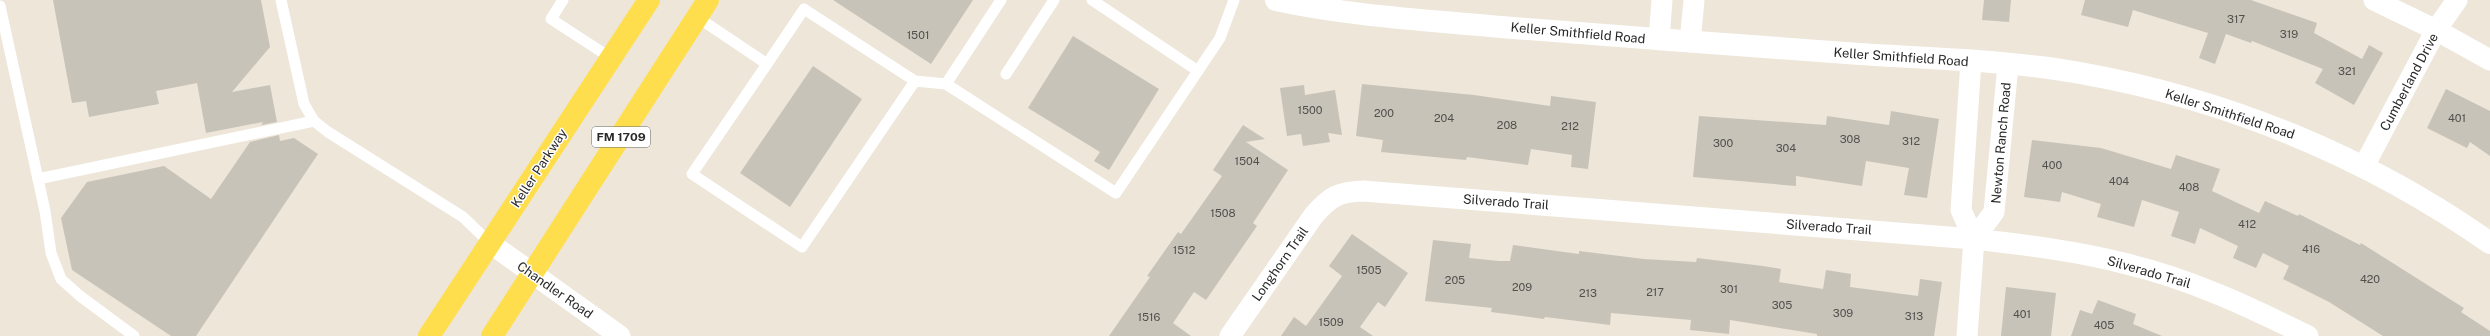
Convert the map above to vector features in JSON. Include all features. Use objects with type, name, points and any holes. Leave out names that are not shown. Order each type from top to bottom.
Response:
[{"type":"main road","name":"Keller Parkway","points":[[429,336],[649,0]]},
{"type":"main road","name":"Keller Smithfield Road","points":[[1276,0],[1338,13],[1659,40],[1971,61],[2079,73],[2194,100],[2298,137],[2364,166],[2417,195],[2490,243]]},
{"type":"main road","name":"FM 1709","points":[[492,336],[702,9]]},
{"type":"street","points":[[1659,40],[1662,0]]},
{"type":"street","points":[[1690,42],[1694,0]]},
{"type":"street","points":[[2374,0],[2436,30],[2490,60]]},
{"type":"street","name":"Cumberland Drive","points":[[2364,166],[2436,30],[2457,0]]},
{"type":"street","points":[[1967,336],[1974,239],[1961,210],[1971,61]]},
{"type":"street","name":"Newton Ranch Road","points":[[1974,239],[1994,212],[2008,65]]},
{"type":"street","name":"Silverado Trail","points":[[1334,195],[1363,191],[1974,239],[2065,250],[2129,264],[2179,279],[2251,308],[2308,336]]},
{"type":"street","name":"Longhorn Trail","points":[[1230,336],[1314,214],[1334,195]]},
{"type":"street","name":"Chandler Road","points":[[490,243],[620,336]]},
{"type":"lane","points":[[281,0],[304,104],[314,121],[328,132],[463,217],[490,243]]},
{"type":"lane","points":[[563,0],[551,19],[611,58]]},
{"type":"lane","points":[[946,84],[1001,0]]},
{"type":"lane","points":[[1006,74],[1054,0]]},
{"type":"lane","points":[[1092,0],[1198,70]]},
{"type":"lane","points":[[915,81],[802,247],[692,174],[804,9],[915,81],[946,84],[1116,194],[1220,38],[1234,0]]},
{"type":"lane","points":[[0,6],[38,179],[51,253],[61,279],[80,296],[134,336]]},
{"type":"lane","points":[[702,9],[767,64]]},
{"type":"lane","points":[[38,179],[314,121]]},
{"type":"building","points":[[53,0],[261,0],[270,47],[232,92],[270,85],[277,122],[261,125],[263,122],[206,133],[197,83],[156,91],[159,104],[89,117],[86,101],[72,103]]},
{"type":"building","points":[[833,0],[973,0],[931,64]]},
{"type":"building","points":[[1984,0],[2011,0],[2009,22],[1982,20]]},
{"type":"building","points":[[2085,0],[2251,0],[2317,23],[2314,33],[2362,59],[2369,45],[2383,53],[2354,105],[2315,83],[2323,69],[2252,41],[2251,43],[2226,34],[2215,64],[2199,58],[2208,33],[2133,10],[2128,27],[2081,15]]},
{"type":"building","points":[[1073,36],[1159,89],[1109,170],[1094,161],[1100,152],[1028,108]]},
{"type":"building","points":[[813,66],[862,99],[790,207],[740,173]]},
{"type":"building","points":[[1362,84],[1474,95],[1550,106],[1551,96],[1596,102],[1588,169],[1571,167],[1572,155],[1531,149],[1528,165],[1467,157],[1466,160],[1381,152],[1383,140],[1356,136]]},
{"type":"building","points":[[1304,85],[1305,95],[1335,90],[1342,135],[1328,133],[1330,142],[1303,146],[1301,134],[1287,136],[1280,88]]},
{"type":"building","points":[[2446,89],[2490,111],[2490,156],[2470,142],[2467,148],[2427,128]]},
{"type":"building","points":[[1891,111],[1939,119],[1927,198],[1904,195],[1909,168],[1866,161],[1862,186],[1796,176],[1796,186],[1693,177],[1699,116],[1826,125],[1827,116],[1889,125]]},
{"type":"building","points":[[1243,125],[1265,139],[1246,142],[1288,170],[1253,223],[1257,226],[1206,300],[1194,292],[1173,323],[1191,336],[1109,336],[1150,277],[1147,276],[1178,232],[1181,234],[1222,176],[1213,170]]},
{"type":"building","points":[[279,135],[280,141],[294,138],[318,154],[196,336],[171,336],[72,270],[61,218],[87,182],[164,166],[211,199],[250,142]]},
{"type":"building","points":[[2032,140],[2101,148],[2171,169],[2176,155],[2220,169],[2212,191],[2259,213],[2265,201],[2298,216],[2299,214],[2360,245],[2361,243],[2464,308],[2461,312],[2490,331],[2490,336],[2383,336],[2329,302],[2283,279],[2289,266],[2263,253],[2256,268],[2233,258],[2238,246],[2200,228],[2195,244],[2171,236],[2179,212],[2142,200],[2134,227],[2097,217],[2101,204],[2062,192],[2060,202],[2024,197]]},
{"type":"building","points":[[1352,234],[1408,273],[1385,307],[1378,302],[1360,327],[1373,336],[1281,336],[1294,317],[1306,326],[1342,276],[1329,266]]},
{"type":"building","points":[[1433,240],[1471,244],[1469,258],[1499,261],[1510,261],[1513,245],[1579,254],[1579,251],[1644,259],[1696,262],[1697,258],[1763,266],[1781,269],[1779,282],[1823,289],[1826,270],[1851,274],[1850,287],[1918,296],[1920,279],[1942,282],[1934,336],[1817,336],[1817,334],[1730,320],[1729,334],[1690,330],[1691,320],[1611,313],[1610,325],[1545,317],[1544,319],[1491,312],[1492,308],[1425,301]]},
{"type":"building","points":[[2006,287],[2056,293],[2051,336],[2001,336]]},
{"type":"building","points":[[2098,300],[2136,314],[2133,324],[2162,336],[2071,336],[2080,310],[2092,314]]}]
